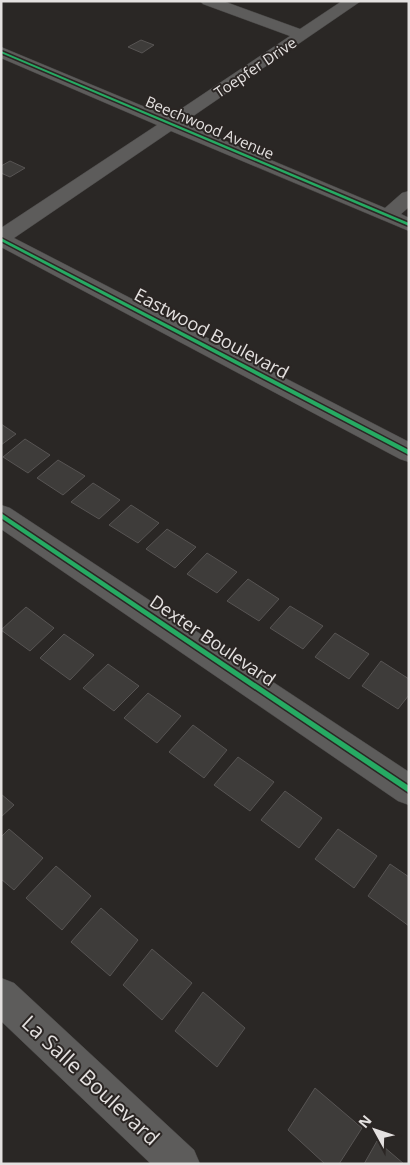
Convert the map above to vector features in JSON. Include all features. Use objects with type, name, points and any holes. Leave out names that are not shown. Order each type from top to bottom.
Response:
[{"type":"street","points":[[208,1],[302,35]]},
{"type":"street","name":"Toepfer Drive","points":[[1,238],[352,1]]},
{"type":"street","name":"Beechwood Avenue","points":[[1,52],[409,225]]},
{"type":"street","points":[[387,216],[409,197]]},
{"type":"street","name":"Eastwood Boulevard","points":[[1,238],[409,453]]},
{"type":"street","name":"Dexter Boulevard","points":[[1,515],[409,790]]},
{"type":"street","name":"La Salle Boulevard","points":[[1,996],[180,1164]]},
{"type":"building","points":[[141,40],[154,45],[142,53],[128,47]]},
{"type":"building","points":[[10,161],[25,168],[10,177],[1,173],[1,166]]},
{"type":"building","points":[[1,424],[16,434],[1,445]]},
{"type":"building","points":[[25,439],[50,455],[28,473],[3,457]]},
{"type":"building","points":[[58,460],[85,476],[63,495],[37,478]]},
{"type":"building","points":[[93,483],[120,500],[99,519],[71,502]]},
{"type":"building","points":[[131,505],[159,523],[138,543],[109,525]]},
{"type":"building","points":[[167,529],[196,547],[175,568],[146,549]]},
{"type":"building","points":[[207,553],[237,572],[217,593],[187,574]]},
{"type":"building","points":[[248,579],[279,599],[259,621],[227,601]]},
{"type":"building","points":[[290,606],[323,626],[303,649],[270,628]]},
{"type":"building","points":[[26,607],[54,628],[30,651],[1,630]]},
{"type":"building","points":[[335,633],[369,654],[349,679],[315,657]]},
{"type":"building","points":[[64,634],[94,655],[70,680],[40,658]]},
{"type":"building","points":[[381,661],[409,679],[409,695],[398,709],[362,686]]},
{"type":"building","points":[[108,664],[139,686],[114,711],[83,688]]},
{"type":"building","points":[[148,693],[181,716],[157,743],[124,718]]},
{"type":"building","points":[[193,725],[227,750],[204,778],[169,752]]},
{"type":"building","points":[[238,757],[274,782],[250,811],[214,785]]},
{"type":"building","points":[[285,791],[322,818],[299,848],[261,820]]},
{"type":"building","points":[[1,794],[14,805],[1,817]]},
{"type":"building","points":[[9,829],[43,858],[14,890],[1,879],[1,837]]},
{"type":"building","points":[[338,829],[377,856],[354,888],[315,859]]},
{"type":"building","points":[[390,864],[409,877],[409,926],[368,896]]},
{"type":"building","points":[[56,866],[91,896],[62,930],[26,898]]},
{"type":"building","points":[[101,908],[138,940],[110,976],[71,942]]},
{"type":"building","points":[[152,949],[192,983],[162,1020],[123,985]]},
{"type":"building","points":[[203,992],[245,1028],[217,1067],[175,1031]]},
{"type":"building","points":[[315,1088],[362,1128],[339,1164],[325,1164],[288,1130]]},
{"type":"building","points":[[377,1141],[404,1164],[364,1164]]},
{"type":"cycle path","points":[[1,52],[409,225]]},
{"type":"cycle path","points":[[1,239],[409,453]]},
{"type":"cycle path","points":[[1,515],[409,790]]}]
